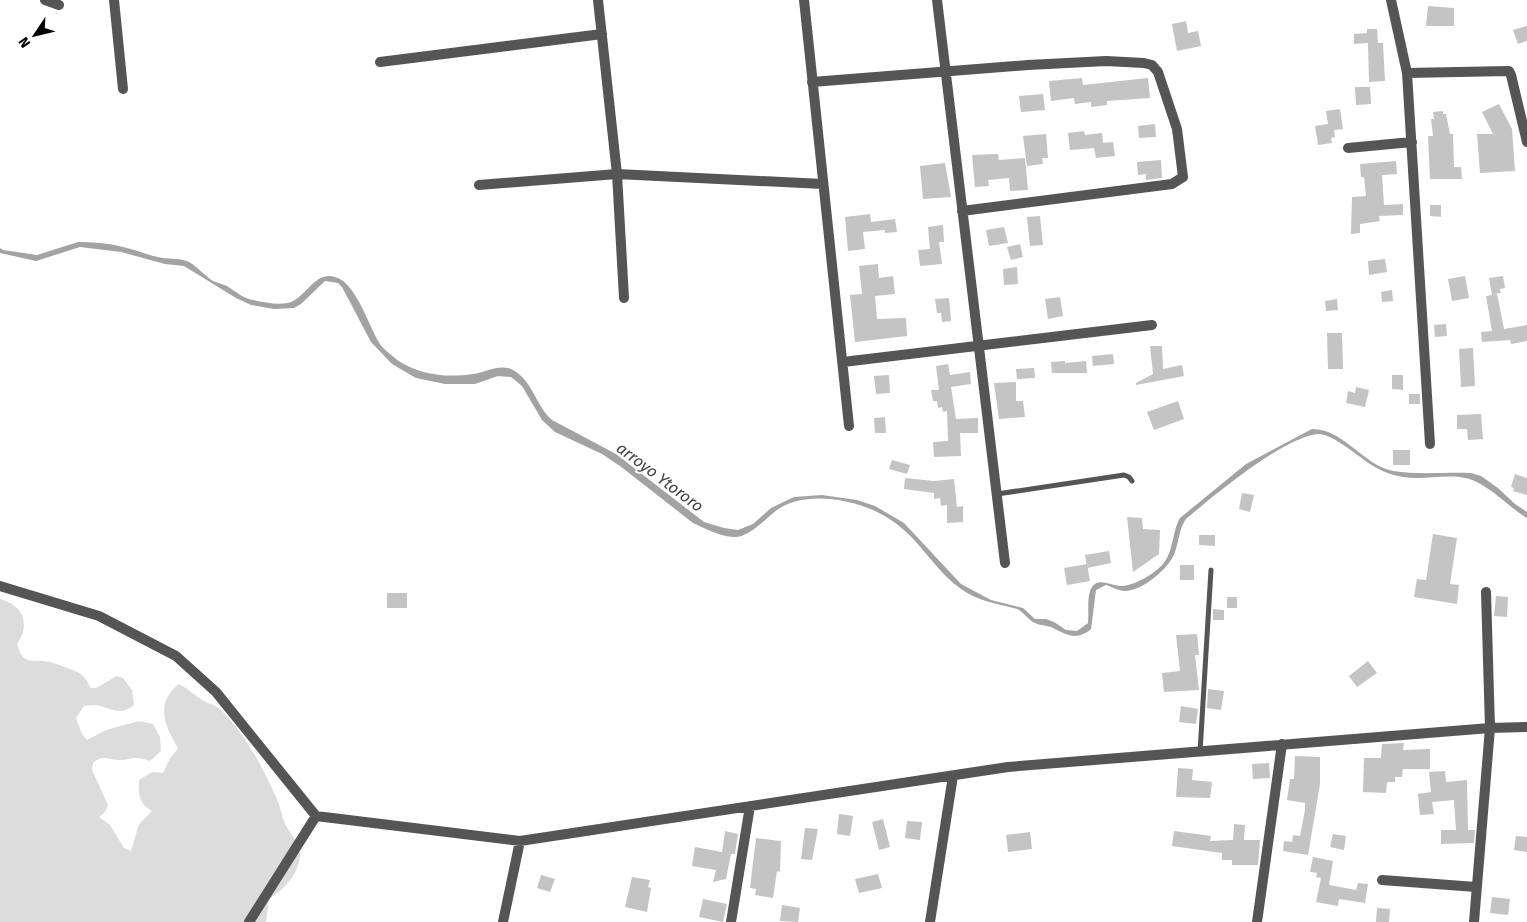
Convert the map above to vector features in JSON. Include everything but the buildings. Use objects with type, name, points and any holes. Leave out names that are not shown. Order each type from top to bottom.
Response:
[{"type":"street","points":[[45,0],[58,5]]},
{"type":"street","points":[[114,0],[122,89]]},
{"type":"street","points":[[598,0],[617,174],[624,298]]},
{"type":"street","points":[[804,0],[822,184],[850,426]]},
{"type":"street","points":[[936,0],[1006,563]]},
{"type":"street","points":[[1391,0],[1407,74],[1430,444]]},
{"type":"street","points":[[380,62],[602,34]]},
{"type":"street","points":[[812,82],[1028,65],[1106,61],[1132,61],[1152,65],[1158,72],[1177,129],[1183,177],[1172,184],[962,211]]},
{"type":"street","points":[[1407,74],[1508,71],[1511,75],[1527,139]]},
{"type":"street","points":[[1348,148],[1412,142]]},
{"type":"street","points":[[479,185],[617,174],[822,184]]},
{"type":"street","points":[[843,362],[1152,325]]},
{"type":"street","points":[[0,586],[99,616],[176,656],[216,692],[316,816],[520,841],[1008,767],[1282,744],[1490,728],[1527,727]]},
{"type":"street","points":[[1474,922],[1490,728],[1486,592]]},
{"type":"street","points":[[1257,922],[1282,744]]},
{"type":"street","points":[[930,922],[953,776]]},
{"type":"street","points":[[731,922],[750,806]]},
{"type":"street","points":[[249,922],[316,816]]},
{"type":"street","points":[[503,922],[520,841]]},
{"type":"street","points":[[1382,880],[1476,887]]},
{"type":"lane","points":[[997,494],[1124,475],[1129,476],[1132,481]]},
{"type":"lane","points":[[1200,752],[1211,570]]},
{"type":"shaded area","points":[[78,242],[112,245],[158,257],[186,261],[213,281],[227,286],[250,299],[267,303],[282,304],[291,302],[322,278],[328,276],[335,277],[343,281],[356,296],[380,344],[397,360],[424,372],[453,376],[473,374],[504,367],[513,370],[525,380],[542,408],[552,420],[616,454],[704,522],[738,530],[753,524],[771,508],[794,497],[822,495],[857,500],[875,506],[904,523],[961,584],[991,600],[1023,608],[1035,619],[1046,619],[1066,630],[1077,631],[1088,623],[1089,595],[1096,583],[1104,582],[1117,586],[1126,586],[1151,574],[1164,563],[1170,551],[1180,518],[1246,464],[1312,429],[1334,435],[1372,462],[1393,471],[1471,473],[1481,476],[1527,512],[1527,518],[1487,488],[1469,479],[1460,477],[1410,478],[1393,475],[1384,472],[1328,436],[1319,434],[1305,437],[1269,456],[1250,469],[1186,519],[1172,558],[1154,578],[1132,590],[1123,591],[1106,585],[1096,590],[1091,629],[1081,635],[1072,636],[1051,627],[1035,623],[1017,609],[981,599],[961,589],[942,572],[909,534],[888,518],[863,506],[833,499],[803,500],[777,510],[753,530],[736,537],[719,534],[693,523],[602,454],[555,432],[542,420],[522,386],[511,377],[498,376],[475,384],[445,384],[416,378],[392,364],[371,342],[342,287],[338,283],[325,281],[301,304],[294,308],[274,309],[251,305],[236,298],[184,266],[165,264],[121,252],[80,247],[36,261],[0,253],[0,248],[37,255]]},
{"type":"shaded area","points":[[0,599],[14,606],[22,616],[23,629],[17,644],[20,652],[26,659],[50,662],[80,673],[91,688],[96,688],[117,676],[123,678],[132,690],[134,705],[125,710],[117,711],[96,705],[84,706],[76,718],[82,734],[87,740],[106,730],[139,721],[153,724],[160,737],[161,751],[150,761],[136,758],[119,760],[103,758],[93,763],[92,770],[108,805],[105,812],[99,817],[110,825],[124,848],[131,851],[139,824],[152,811],[144,805],[140,798],[139,780],[152,772],[163,773],[169,760],[178,748],[169,731],[164,714],[164,707],[171,691],[179,684],[201,699],[219,708],[229,719],[259,762],[276,797],[286,826],[296,842],[300,853],[297,867],[290,880],[269,899],[266,922],[0,922]]},
{"type":"water label","name":"arroyo Ytororo","points":[[660,477]]}]
